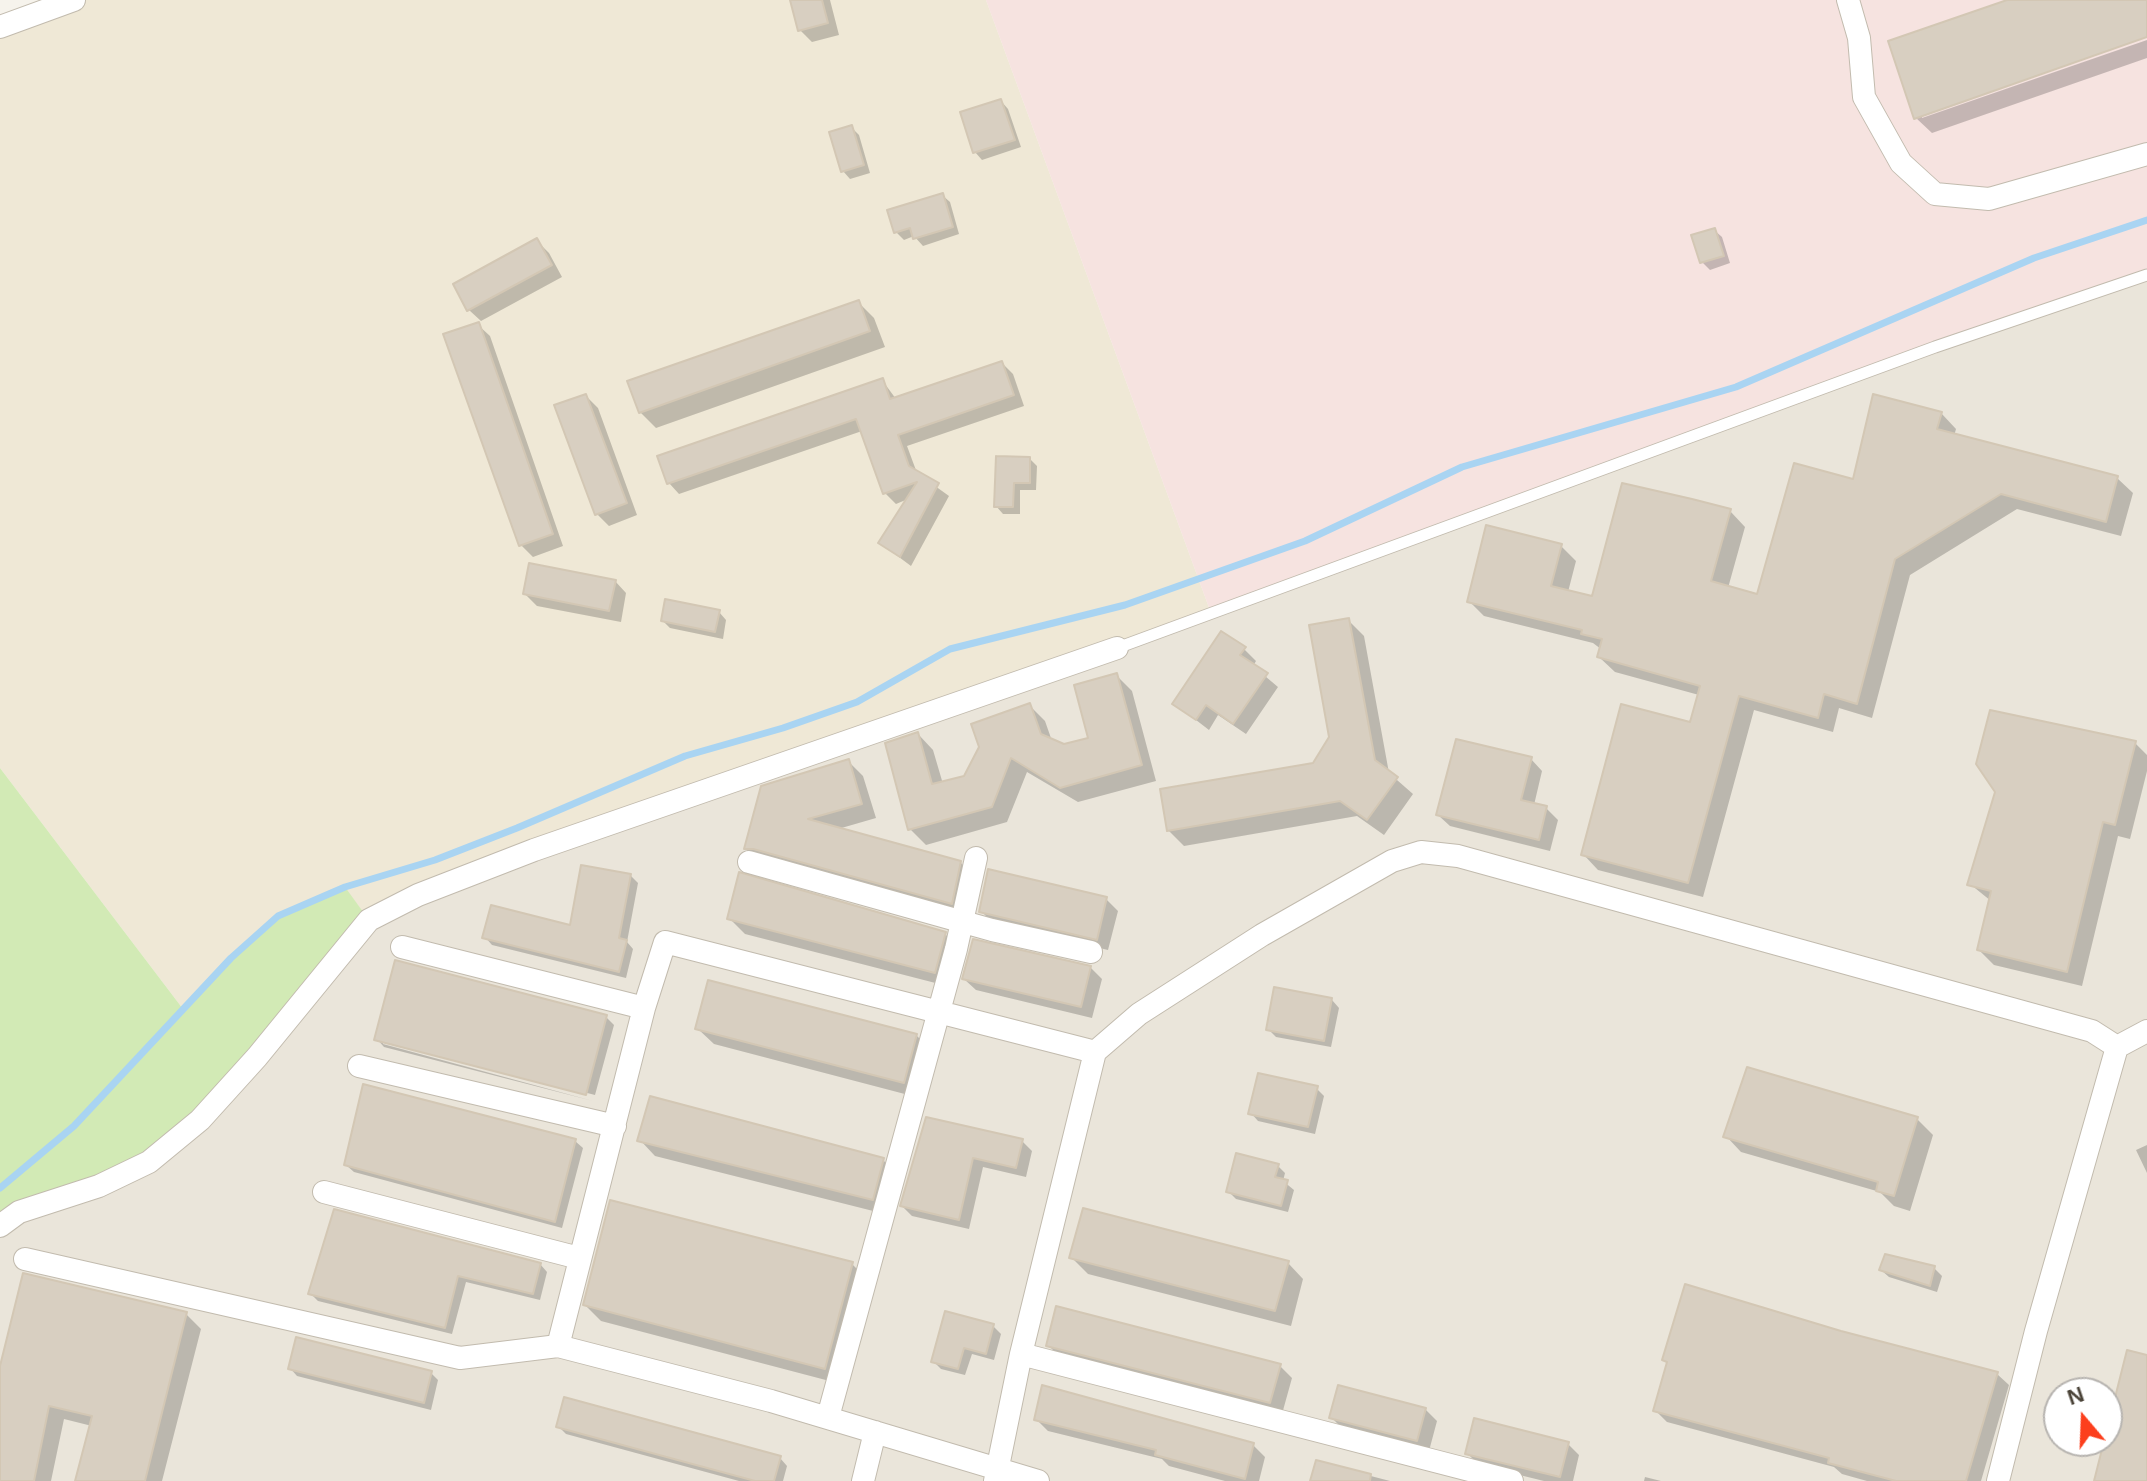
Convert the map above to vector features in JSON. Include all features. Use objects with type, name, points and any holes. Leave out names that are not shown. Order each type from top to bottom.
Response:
[{"type":"street","points":[[0,27],[74,0]]},
{"type":"street","points":[[1848,0],[1859,38],[1864,97],[1901,163],[1935,194],[1989,199],[2147,154]]},
{"type":"street","points":[[0,1226],[19,1212],[99,1186],[149,1162],[200,1120],[248,1068],[369,920],[405,901],[534,850],[1117,648]]},
{"type":"street","points":[[996,1475],[1021,1354],[1095,1052],[1139,1014],[1262,935],[1392,861],[1421,852],[1458,856],[2092,1031],[2117,1047]]},
{"type":"street","points":[[828,1417],[938,1014],[976,858]]},
{"type":"street","points":[[749,862],[1091,952]]},
{"type":"street","points":[[558,1346],[644,1008],[665,942],[1095,1052]]},
{"type":"street","points":[[402,947],[644,1008]]},
{"type":"street","points":[[1998,1481],[2036,1331],[2117,1047],[2147,1031]]},
{"type":"street","points":[[359,1066],[615,1126]]},
{"type":"street","points":[[324,1192],[579,1258]]},
{"type":"street","points":[[25,1259],[460,1358],[558,1346],[828,1417],[996,1475],[1038,1481]]},
{"type":"street","points":[[1021,1354],[1512,1481]]},
{"type":"street","points":[[863,1481],[875,1432]]},
{"type":"lane","points":[[1117,648],[1935,347],[2147,275]]},
{"type":"shaded area","points":[[74,0],[986,0],[1211,613],[369,920],[344,887],[278,916],[231,958],[183,1009],[0,768],[0,27]]},
{"type":"shaded area","points":[[986,0],[2147,0],[2147,275],[1211,613]]},
{"type":"shaded area","points":[[2147,275],[2147,1481],[0,1481],[0,1226],[369,920]]},
{"type":"green space","points":[[0,768],[183,1009],[278,916],[345,887],[369,920],[149,1162],[0,1226]]},
{"type":"building","points":[[790,0],[822,0],[828,23],[798,31]]},
{"type":"building","points":[[2007,0],[2147,0],[2147,37],[1914,119],[1888,41]]},
{"type":"building","points":[[1001,99],[1015,140],[973,153],[960,112]]},
{"type":"building","points":[[852,125],[864,165],[841,172],[829,132]]},
{"type":"building","points":[[943,193],[953,227],[913,239],[910,228],[894,233],[887,210]]},
{"type":"building","points":[[1715,228],[1724,256],[1700,263],[1691,235]]},
{"type":"building","points":[[537,238],[552,265],[467,311],[453,284]]},
{"type":"building","points":[[859,300],[870,331],[639,413],[627,381]]},
{"type":"building","points":[[479,322],[553,534],[519,546],[443,334]]},
{"type":"building","points":[[1002,361],[1014,395],[898,435],[909,466],[939,483],[900,557],[878,543],[917,482],[883,494],[856,419],[667,484],[657,456],[883,378],[890,399]]},
{"type":"building","points":[[586,394],[627,503],[595,515],[554,405]]},
{"type":"building","points":[[1873,394],[1942,412],[1937,429],[2118,476],[2106,522],[2001,494],[1895,559],[1857,704],[1824,694],[1818,718],[1739,696],[1688,883],[1581,855],[1621,704],[1690,722],[1700,686],[1597,657],[1602,639],[1581,634],[1582,630],[1467,602],[1486,525],[1562,544],[1551,586],[1592,596],[1622,483],[1692,499],[1731,509],[1711,581],[1757,594],[1794,463],[1853,479]]},
{"type":"building","points":[[996,456],[1030,457],[1030,483],[1014,483],[1013,507],[994,507]]},
{"type":"building","points":[[529,563],[616,580],[609,611],[523,594]]},
{"type":"building","points":[[665,599],[720,610],[715,632],[661,621]]},
{"type":"building","points":[[1349,618],[1375,760],[1398,777],[1367,820],[1340,801],[1167,831],[1160,789],[1313,763],[1329,737],[1309,625]]},
{"type":"building","points":[[1221,631],[1246,647],[1240,655],[1268,673],[1233,724],[1206,705],[1196,720],[1172,704]]},
{"type":"building","points":[[1117,673],[1142,765],[1060,788],[1011,758],[992,807],[908,830],[885,743],[918,732],[932,784],[964,776],[979,747],[971,724],[1030,703],[1041,734],[1064,744],[1088,738],[1074,685]]},
{"type":"building","points":[[1990,710],[2136,741],[2115,825],[2103,822],[2067,972],[1977,950],[1991,891],[1967,885],[1995,792],[1976,764]]},
{"type":"building","points":[[1456,739],[1532,757],[1521,800],[1547,806],[1539,840],[1436,815]]},
{"type":"building","points":[[849,759],[862,804],[808,819],[961,861],[952,904],[744,849],[761,786]]},
{"type":"building","points":[[581,865],[631,874],[619,938],[627,940],[619,972],[482,938],[491,905],[570,925]]},
{"type":"building","points":[[988,869],[1107,897],[1097,940],[979,912]]},
{"type":"building","points":[[739,872],[946,932],[935,973],[727,919]]},
{"type":"building","points":[[973,939],[1091,966],[1081,1007],[962,979]]},
{"type":"building","points":[[395,960],[607,1015],[586,1095],[374,1040]]},
{"type":"building","points":[[708,980],[917,1034],[904,1083],[695,1029]]},
{"type":"building","points":[[1274,987],[1332,998],[1324,1041],[1266,1030]]},
{"type":"building","points":[[1747,1067],[1918,1117],[1894,1196],[1876,1191],[1878,1182],[1723,1137]]},
{"type":"building","points":[[1258,1073],[1318,1086],[1308,1127],[1248,1114]]},
{"type":"building","points":[[363,1084],[576,1139],[555,1222],[344,1165]]},
{"type":"building","points":[[650,1096],[884,1158],[873,1200],[637,1141]]},
{"type":"building","points":[[926,1117],[1023,1139],[1016,1168],[973,1158],[959,1220],[900,1206]]},
{"type":"building","points":[[1236,1153],[1279,1164],[1275,1177],[1288,1180],[1281,1206],[1226,1192]]},
{"type":"building","points":[[610,1200],[853,1262],[825,1369],[583,1305]]},
{"type":"building","points":[[1083,1208],[1289,1261],[1275,1311],[1069,1258]]},
{"type":"building","points":[[334,1209],[541,1263],[533,1294],[458,1276],[445,1328],[308,1294]]},
{"type":"building","points":[[1885,1254],[1935,1266],[1930,1286],[1879,1270]]},
{"type":"building","points":[[23,1273],[187,1312],[145,1481],[75,1481],[92,1416],[49,1406],[34,1481],[0,1481],[0,1366]]},
{"type":"building","points":[[1685,1284],[1841,1331],[1998,1372],[1966,1481],[1896,1481],[1828,1463],[1829,1458],[1653,1411],[1667,1362],[1662,1360]]},
{"type":"building","points":[[1056,1306],[1281,1364],[1270,1403],[1046,1346]]},
{"type":"building","points":[[945,1311],[994,1324],[986,1354],[964,1348],[958,1369],[931,1362]]},
{"type":"building","points":[[296,1337],[432,1371],[424,1403],[288,1369]]},
{"type":"building","points":[[2127,1350],[2147,1355],[2147,1481],[2094,1481],[2100,1457],[2123,1457],[2123,1377],[2120,1377]]},
{"type":"building","points":[[1042,1385],[1254,1443],[1245,1479],[1155,1455],[1156,1450],[1034,1420]]},
{"type":"building","points":[[1338,1385],[1426,1408],[1417,1441],[1329,1418]]},
{"type":"building","points":[[564,1397],[781,1456],[774,1481],[755,1481],[556,1427]]},
{"type":"building","points":[[1474,1418],[1569,1442],[1560,1477],[1465,1454]]},
{"type":"building","points":[[1316,1460],[1371,1474],[1370,1481],[1310,1481]]},
{"type":"waterway","points":[[0,1188],[74,1126],[231,958],[278,916],[345,887],[435,860],[517,828],[685,756],[783,728],[857,702],[950,649],[1125,605],[1305,541],[1462,467],[1736,387],[2034,258],[2147,220]]}]
